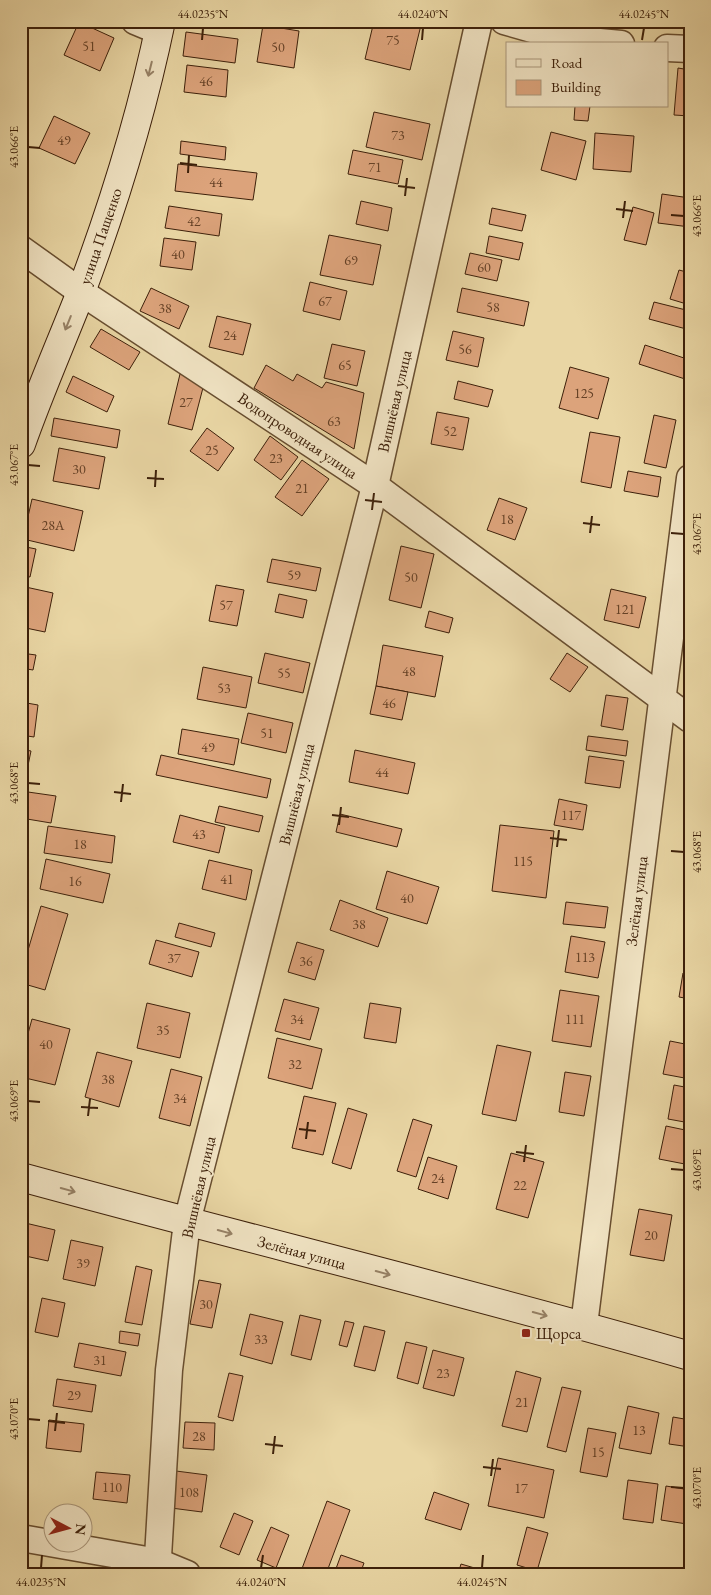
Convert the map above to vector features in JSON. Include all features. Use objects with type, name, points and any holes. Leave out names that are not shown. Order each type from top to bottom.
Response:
[{"type":"street","name":"Вишнёвая улица","points":[[158,1568],[169,1370],[187,1222],[374,486],[478,21]]},
{"type":"street","points":[[504,21],[567,39],[599,42]]},
{"type":"street","name":"улица Пащенко","points":[[21,444],[27,409],[81,292],[111,206],[130,142],[152,25]]},
{"type":"street","points":[[668,48],[690,49]]},
{"type":"street","name":"Водопроводная улица","points":[[21,249],[81,292],[374,486],[690,718]]},
{"type":"street","name":"Зелёная улица","points":[[584,1325],[690,478]]},
{"type":"street","name":"Зелёная улица","points":[[21,1177],[584,1325],[690,1356]]},
{"type":"street","points":[[21,1538],[186,1574]]},
{"type":"building","points":[[374,21],[422,21],[410,70],[365,59]]},
{"type":"building","points":[[79,22],[114,38],[100,71],[64,55]]},
{"type":"building","points":[[263,25],[299,31],[294,68],[257,62]]},
{"type":"building","points":[[186,32],[238,39],[235,63],[183,56]]},
{"type":"building","points":[[187,65],[228,70],[226,97],[184,92]]},
{"type":"building","points":[[678,68],[690,70],[690,116],[674,115]]},
{"type":"building","points":[[575,108],[590,108],[588,121],[574,120]]},
{"type":"building","points":[[374,112],[430,124],[422,160],[366,147]]},
{"type":"building","points":[[54,116],[90,133],[75,164],[39,148]]},
{"type":"building","points":[[551,132],[586,141],[576,180],[541,170]]},
{"type":"building","points":[[595,133],[634,136],[631,172],[593,169]]},
{"type":"building","points":[[181,141],[226,147],[225,160],[180,154]]},
{"type":"building","points":[[353,150],[403,160],[398,184],[348,174]]},
{"type":"building","points":[[178,164],[257,173],[253,200],[175,191]]},
{"type":"building","points":[[662,194],[690,198],[690,227],[658,223]]},
{"type":"building","points":[[361,201],[392,208],[388,231],[356,224]]},
{"type":"building","points":[[169,206],[222,214],[219,236],[165,228]]},
{"type":"building","points":[[633,207],[654,213],[646,245],[624,240]]},
{"type":"building","points":[[492,208],[526,215],[522,231],[489,224]]},
{"type":"building","points":[[329,235],[381,245],[373,285],[320,275]]},
{"type":"building","points":[[489,236],[523,243],[519,260],[486,253]]},
{"type":"building","points":[[164,238],[196,242],[192,270],[160,266]]},
{"type":"building","points":[[470,253],[502,260],[497,281],[465,274]]},
{"type":"building","points":[[679,270],[690,273],[690,305],[670,299]]},
{"type":"building","points":[[21,282],[28,286],[21,298]]},
{"type":"building","points":[[310,282],[347,291],[340,320],[303,311]]},
{"type":"building","points":[[151,288],[189,306],[179,329],[140,311]]},
{"type":"building","points":[[462,288],[529,302],[524,326],[457,312]]},
{"type":"building","points":[[654,302],[690,311],[690,330],[649,319]]},
{"type":"building","points":[[217,316],[251,324],[243,355],[209,347]]},
{"type":"building","points":[[101,329],[140,352],[129,370],[90,347]]},
{"type":"building","points":[[453,331],[484,338],[478,367],[446,360]]},
{"type":"building","points":[[332,344],[365,351],[357,386],[324,378]]},
{"type":"building","points":[[645,345],[690,360],[685,379],[639,364]]},
{"type":"building","points":[[266,365],[293,381],[297,374],[322,388],[326,382],[364,393],[354,449],[254,388]]},
{"type":"building","points":[[570,367],[609,378],[598,419],[559,408]]},
{"type":"building","points":[[180,374],[205,380],[192,430],[168,424]]},
{"type":"building","points":[[73,376],[114,396],[107,412],[66,392]]},
{"type":"building","points":[[458,381],[493,390],[488,407],[454,399]]},
{"type":"building","points":[[437,412],[469,418],[463,450],[431,444]]},
{"type":"building","points":[[654,415],[676,420],[666,468],[644,463]]},
{"type":"building","points":[[54,418],[120,430],[117,448],[51,436]]},
{"type":"building","points":[[207,428],[234,448],[218,471],[190,451]]},
{"type":"building","points":[[590,432],[620,437],[611,488],[581,482]]},
{"type":"building","points":[[270,436],[298,457],[281,480],[254,460]]},
{"type":"building","points":[[59,448],[105,457],[99,489],[53,481]]},
{"type":"building","points":[[302,460],[329,479],[302,516],[275,497]]},
{"type":"building","points":[[628,471],[661,477],[658,497],[624,491]]},
{"type":"building","points":[[499,498],[527,508],[515,540],[487,530]]},
{"type":"building","points":[[32,499],[83,511],[74,551],[23,539]]},
{"type":"building","points":[[21,546],[36,549],[30,577],[21,575]]},
{"type":"building","points":[[401,546],[434,554],[421,608],[389,600]]},
{"type":"building","points":[[272,559],[321,568],[316,591],[267,582]]},
{"type":"building","points":[[216,585],[244,590],[237,626],[209,621]]},
{"type":"building","points":[[21,586],[53,593],[45,632],[21,627]]},
{"type":"building","points":[[611,589],[646,597],[639,628],[604,620]]},
{"type":"building","points":[[279,594],[307,600],[303,618],[275,612]]},
{"type":"building","points":[[429,611],[453,618],[449,633],[425,627]]},
{"type":"building","points":[[383,645],[443,656],[435,697],[376,686]]},
{"type":"building","points":[[21,653],[36,655],[33,670],[21,668]]},
{"type":"building","points":[[265,653],[310,663],[303,693],[258,683]]},
{"type":"building","points":[[567,653],[588,667],[570,692],[550,679]]},
{"type":"building","points":[[203,667],[252,677],[246,708],[197,699]]},
{"type":"building","points":[[376,686],[408,692],[402,720],[370,714]]},
{"type":"building","points":[[606,695],[628,698],[623,730],[601,726]]},
{"type":"building","points":[[21,702],[38,705],[34,737],[21,735]]},
{"type":"building","points":[[248,713],[293,723],[286,753],[241,743]]},
{"type":"building","points":[[182,729],[239,739],[234,765],[178,754]]},
{"type":"building","points":[[588,736],[628,741],[626,756],[586,750]]},
{"type":"building","points":[[21,749],[31,751],[25,780],[21,779]]},
{"type":"building","points":[[355,750],[415,763],[408,794],[349,782]]},
{"type":"building","points":[[161,755],[271,779],[267,798],[156,775]]},
{"type":"building","points":[[589,756],[624,761],[620,788],[585,783]]},
{"type":"building","points":[[21,791],[56,796],[51,823],[21,818]]},
{"type":"building","points":[[559,799],[587,805],[583,830],[554,825]]},
{"type":"building","points":[[219,806],[263,816],[259,832],[215,822]]},
{"type":"building","points":[[340,814],[402,829],[397,847],[336,832]]},
{"type":"building","points":[[180,815],[225,827],[219,853],[173,842]]},
{"type":"building","points":[[500,825],[554,831],[546,898],[492,891]]},
{"type":"building","points":[[48,826],[115,836],[112,863],[44,853]]},
{"type":"building","points":[[46,859],[110,874],[103,903],[40,889]]},
{"type":"building","points":[[209,860],[252,870],[246,900],[202,889]]},
{"type":"building","points":[[387,871],[439,887],[427,924],[376,909]]},
{"type":"building","points":[[340,900],[388,918],[378,947],[330,930]]},
{"type":"building","points":[[566,902],[608,907],[605,928],[563,924]]},
{"type":"building","points":[[41,906],[68,914],[45,990],[21,983],[21,974]]},
{"type":"building","points":[[179,923],[215,933],[211,947],[175,937]]},
{"type":"building","points":[[571,936],[605,942],[598,978],[565,972]]},
{"type":"building","points":[[156,940],[199,952],[192,977],[149,964]]},
{"type":"building","points":[[297,942],[324,950],[315,980],[288,972]]},
{"type":"building","points":[[683,973],[690,974],[690,999],[679,997]]},
{"type":"building","points":[[560,990],[599,996],[591,1047],[552,1041]]},
{"type":"building","points":[[284,999],[319,1008],[310,1040],[275,1031]]},
{"type":"building","points":[[147,1003],[190,1013],[180,1058],[137,1048]]},
{"type":"building","points":[[370,1003],[401,1008],[396,1043],[364,1038]]},
{"type":"building","points":[[32,1019],[70,1029],[55,1085],[21,1077],[21,1059]]},
{"type":"building","points":[[277,1038],[322,1049],[312,1089],[268,1078]]},
{"type":"building","points":[[670,1041],[690,1045],[690,1079],[663,1074]]},
{"type":"building","points":[[497,1045],[531,1052],[516,1121],[482,1114]]},
{"type":"building","points":[[97,1052],[132,1061],[119,1107],[85,1097]]},
{"type":"building","points":[[171,1069],[202,1077],[190,1126],[159,1118]]},
{"type":"building","points":[[565,1072],[591,1076],[584,1116],[559,1112]]},
{"type":"building","points":[[674,1085],[690,1088],[690,1123],[668,1119]]},
{"type":"building","points":[[304,1096],[336,1103],[323,1155],[292,1148]]},
{"type":"building","points":[[348,1108],[367,1114],[351,1169],[332,1163]]},
{"type":"building","points":[[413,1119],[432,1125],[416,1177],[397,1171]]},
{"type":"building","points":[[666,1126],[690,1131],[690,1165],[659,1159]]},
{"type":"building","points":[[511,1153],[544,1162],[528,1218],[496,1209]]},
{"type":"building","points":[[428,1157],[457,1166],[448,1199],[418,1189]]},
{"type":"building","points":[[639,1209],[672,1215],[664,1261],[630,1255]]},
{"type":"building","points":[[21,1222],[55,1230],[48,1261],[21,1255]]},
{"type":"building","points":[[71,1240],[103,1247],[95,1286],[63,1279]]},
{"type":"building","points":[[136,1266],[152,1270],[142,1325],[125,1322]]},
{"type":"building","points":[[199,1280],[221,1284],[212,1328],[190,1324]]},
{"type":"building","points":[[42,1298],[65,1303],[58,1337],[35,1332]]},
{"type":"building","points":[[250,1314],[283,1322],[272,1364],[240,1355]]},
{"type":"building","points":[[300,1315],[321,1320],[311,1360],[291,1355]]},
{"type":"building","points":[[345,1321],[354,1323],[347,1347],[339,1345]]},
{"type":"building","points":[[364,1326],[385,1331],[375,1371],[354,1366]]},
{"type":"building","points":[[120,1331],[140,1334],[138,1346],[119,1343]]},
{"type":"building","points":[[406,1342],[427,1347],[418,1384],[397,1378]]},
{"type":"building","points":[[79,1343],[126,1352],[121,1376],[74,1367]]},
{"type":"building","points":[[433,1350],[464,1358],[454,1396],[423,1388]]},
{"type":"building","points":[[516,1371],[541,1378],[527,1432],[502,1426]]},
{"type":"building","points":[[229,1373],[243,1376],[233,1421],[218,1417]]},
{"type":"building","points":[[57,1379],[96,1385],[92,1412],[53,1406]]},
{"type":"building","points":[[562,1387],[581,1391],[566,1452],[547,1447]]},
{"type":"building","points":[[628,1406],[659,1413],[651,1454],[619,1448]]},
{"type":"building","points":[[673,1417],[690,1420],[690,1447],[669,1444]]},
{"type":"building","points":[[49,1420],[84,1424],[81,1452],[46,1448]]},
{"type":"building","points":[[185,1422],[215,1423],[214,1450],[183,1448]]},
{"type":"building","points":[[588,1428],[616,1433],[607,1477],[580,1472]]},
{"type":"building","points":[[498,1458],[554,1470],[544,1518],[488,1506]]},
{"type":"building","points":[[176,1471],[207,1475],[202,1512],[171,1508]]},
{"type":"building","points":[[96,1472],[130,1475],[127,1503],[93,1499]]},
{"type":"building","points":[[628,1480],[658,1484],[653,1523],[623,1519]]},
{"type":"building","points":[[666,1486],[690,1490],[687,1524],[661,1520]]},
{"type":"building","points":[[434,1492],[469,1504],[461,1530],[425,1519]]},
{"type":"building","points":[[327,1501],[350,1510],[326,1574],[300,1574]]},
{"type":"building","points":[[234,1513],[253,1521],[239,1555],[220,1547]]},
{"type":"building","points":[[271,1527],[289,1535],[276,1568],[257,1560]]},
{"type":"building","points":[[527,1527],[548,1533],[537,1571],[517,1565]]},
{"type":"building","points":[[341,1555],[364,1563],[360,1574],[334,1574]]},
{"type":"building","points":[[461,1564],[495,1574],[458,1574]]},
{"type":"building","points":[[421,1568],[437,1574],[419,1574]]},
{"type":"building","points":[[82,1569],[124,1569],[124,1574],[82,1574]]},
{"type":"building","points":[[371,1569],[386,1574],[370,1574]]},
{"type":"place","name":"Щорса","points":[[526,1333]]}]
